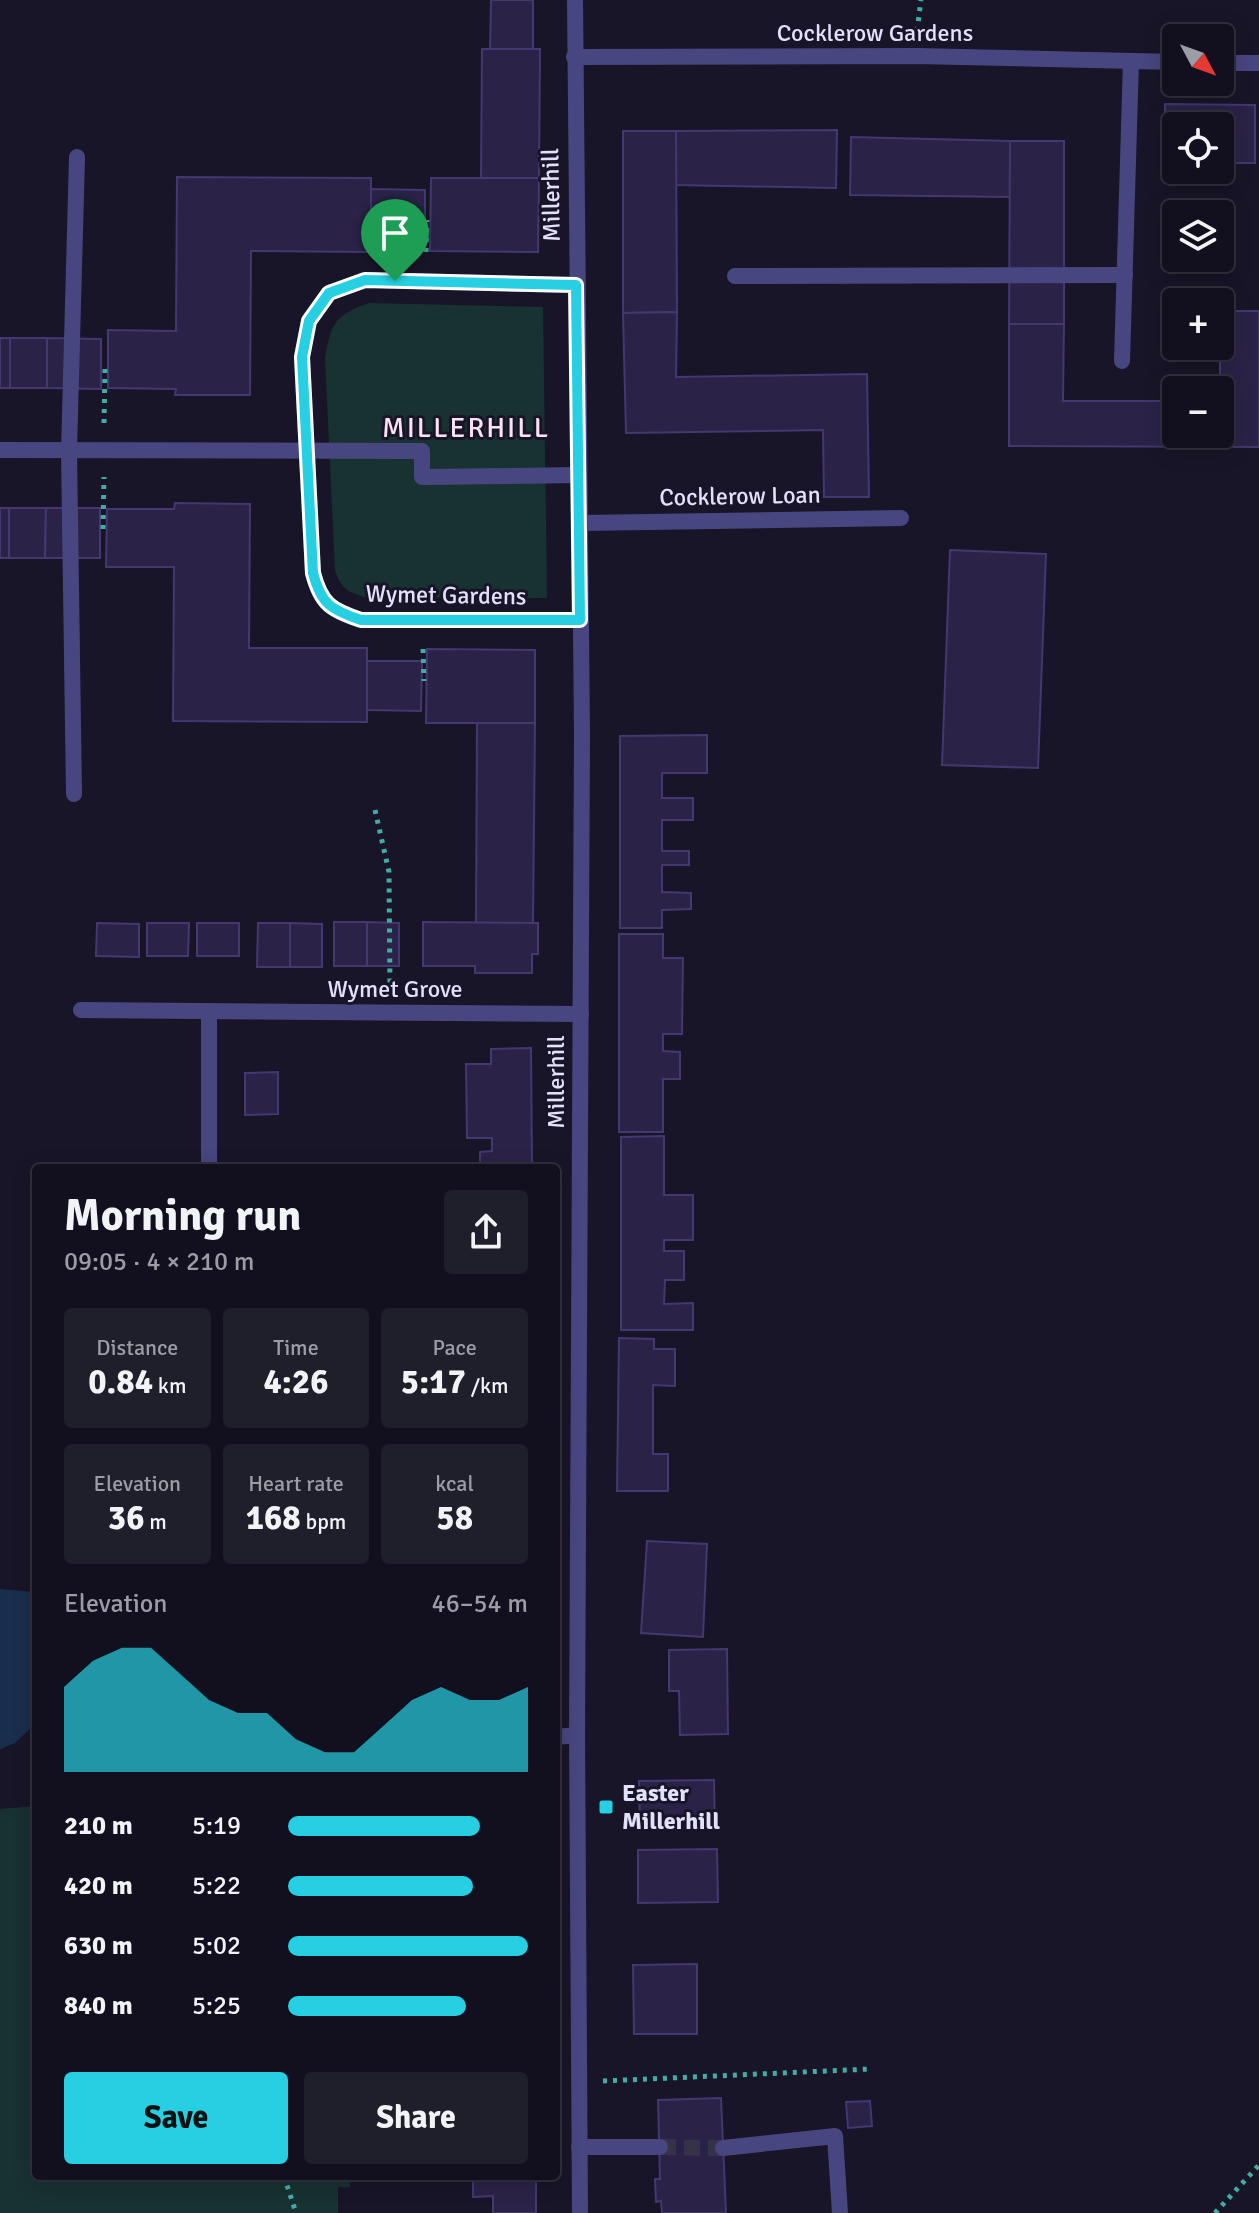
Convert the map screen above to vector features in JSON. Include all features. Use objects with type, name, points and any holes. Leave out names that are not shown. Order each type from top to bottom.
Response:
[{"type":"street","name":"Millerhill","points":[[575,0],[580,523],[577,1735],[580,2213]]},
{"type":"street","name":"Cocklerow Gardens","points":[[574,57],[917,56],[1162,62]]},
{"type":"street","points":[[1122,361],[1131,61]]},
{"type":"street","points":[[1234,63],[1259,63]]},
{"type":"street","points":[[74,794],[69,451],[77,157]]},
{"type":"street","points":[[735,276],[1125,275]]},
{"type":"street","name":"Wymet Gardens","points":[[576,285],[365,280],[329,293],[309,321],[302,357],[313,573],[318,594],[335,612],[361,620],[580,620]]},
{"type":"street","points":[[0,450],[422,451],[422,477],[579,475]]},
{"type":"street","name":"Cocklerow Loan","points":[[580,523],[901,518]]},
{"type":"street","name":"Wymet Grove","points":[[81,1010],[581,1014]]},
{"type":"street","points":[[209,1012],[209,1164]]},
{"type":"street","points":[[560,1737],[577,1735]]},
{"type":"street","points":[[723,2148],[835,2136],[840,2213]]},
{"type":"street","points":[[579,2147],[660,2147]]},
{"type":"path","points":[[426,252],[427,220]]},
{"type":"path","points":[[104,399],[105,368]]},
{"type":"path","points":[[103,529],[104,498]]},
{"type":"path","points":[[423,649],[424,681]]},
{"type":"path","points":[[375,810],[389,872],[390,1013]]},
{"type":"path","points":[[578,2081],[871,2069]]},
{"type":"path","points":[[1215,2213],[1259,2165]]},
{"type":"path","points":[[285,2180],[296,2213]]},
{"type":"green space","points":[[369,303],[543,307],[547,598],[364,597],[349,591],[339,581],[335,570],[325,358],[336,322]]},
{"type":"green space","points":[[32,1806],[32,2180],[350,2180],[350,2187],[338,2187],[338,2213],[0,2213],[0,1809]]},
{"type":"water","points":[[0,1589],[32,1592],[32,1727],[15,1743],[0,1749]]},
{"type":"building","points":[[491,0],[533,0],[533,49],[490,49]]},
{"type":"building","points":[[482,49],[540,49],[539,178],[481,178]]},
{"type":"building","points":[[1165,104],[1255,105],[1255,163],[1234,163],[1234,112],[1165,112]]},
{"type":"building","points":[[837,130],[836,188],[676,185],[676,131]]},
{"type":"building","points":[[623,131],[676,131],[677,312],[623,313]]},
{"type":"building","points":[[851,137],[1010,141],[1010,197],[850,195]]},
{"type":"building","points":[[1010,141],[1064,141],[1064,324],[1009,324]]},
{"type":"building","points":[[177,177],[371,178],[371,252],[251,251],[250,395],[175,395],[176,389],[108,388],[108,330],[176,331]]},
{"type":"building","points":[[431,178],[539,178],[538,252],[430,251]]},
{"type":"building","points":[[371,189],[425,190],[425,239],[371,239]]},
{"type":"building","points":[[1234,311],[1259,311],[1259,447],[1234,447],[1234,376],[1220,376],[1220,360],[1234,360]]},
{"type":"building","points":[[677,312],[676,377],[867,374],[869,497],[824,497],[823,430],[626,433],[623,313]]},
{"type":"building","points":[[1009,324],[1064,324],[1063,401],[1162,401],[1162,447],[1009,446]]},
{"type":"building","points":[[0,338],[10,338],[10,388],[0,388]]},
{"type":"building","points":[[10,338],[47,338],[47,388],[10,388]]},
{"type":"building","points":[[47,338],[101,339],[101,389],[47,388]]},
{"type":"building","points":[[175,503],[250,504],[249,648],[367,648],[367,722],[173,721],[174,567],[106,567],[107,509],[174,509]]},
{"type":"building","points":[[0,508],[9,508],[9,558],[0,558]]},
{"type":"building","points":[[9,508],[46,508],[45,558],[9,558]]},
{"type":"building","points":[[46,508],[100,508],[100,558],[45,558]]},
{"type":"building","points":[[950,550],[1046,554],[1038,768],[942,765]]},
{"type":"building","points":[[427,649],[535,650],[535,723],[426,723]]},
{"type":"building","points":[[367,661],[422,661],[421,711],[367,710]]},
{"type":"building","points":[[477,723],[535,723],[533,923],[476,923]]},
{"type":"building","points":[[707,735],[707,773],[662,773],[662,798],[693,798],[693,820],[662,820],[662,851],[689,851],[689,865],[662,865],[662,892],[691,893],[691,909],[662,910],[662,928],[620,928],[620,736]]},
{"type":"building","points":[[334,922],[367,922],[367,966],[334,966]]},
{"type":"building","points":[[367,922],[399,923],[399,966],[367,966]]},
{"type":"building","points":[[423,922],[538,923],[538,954],[532,954],[532,973],[475,973],[475,966],[423,966]]},
{"type":"building","points":[[97,923],[139,924],[139,957],[96,956]]},
{"type":"building","points":[[147,923],[189,923],[188,956],[147,956]]},
{"type":"building","points":[[197,923],[239,923],[239,956],[197,956]]},
{"type":"building","points":[[258,923],[290,923],[290,967],[257,967]]},
{"type":"building","points":[[290,923],[322,924],[322,967],[290,967]]},
{"type":"building","points":[[619,934],[663,934],[663,958],[683,958],[682,1034],[663,1034],[663,1051],[680,1052],[680,1079],[663,1079],[663,1132],[619,1132]]},
{"type":"building","points":[[531,1048],[532,1164],[480,1164],[480,1152],[492,1151],[492,1138],[467,1138],[466,1064],[491,1064],[491,1049]]},
{"type":"building","points":[[278,1072],[278,1114],[245,1115],[245,1073]]},
{"type":"building","points":[[664,1136],[664,1195],[693,1195],[693,1240],[664,1240],[664,1251],[684,1251],[684,1280],[665,1280],[664,1304],[693,1303],[693,1330],[621,1330],[621,1137]]},
{"type":"building","points":[[619,1338],[654,1339],[654,1349],[675,1349],[675,1386],[653,1385],[653,1454],[668,1454],[668,1491],[617,1491]]},
{"type":"building","points":[[647,1541],[707,1544],[703,1637],[641,1633]]},
{"type":"building","points":[[727,1649],[728,1734],[680,1735],[679,1691],[669,1691],[669,1650]]},
{"type":"building","points":[[714,1780],[715,1828],[640,1829],[639,1781]]},
{"type":"building","points":[[717,1849],[718,1902],[638,1903],[638,1850]]},
{"type":"building","points":[[697,1964],[697,2034],[634,2034],[633,1965]]},
{"type":"building","points":[[721,2098],[726,2213],[662,2213],[661,2201],[656,2202],[655,2179],[660,2179],[658,2100]]},
{"type":"building","points":[[870,2101],[872,2126],[848,2128],[846,2102]]},
{"type":"building","points":[[473,2180],[536,2180],[536,2213],[493,2213],[493,2196],[473,2197]]},
{"type":"tunnel","points":[[660,2147],[723,2148]]},
{"type":"place","name":"Easter Millerhill","points":[[606,1807]]},
{"type":"district","name":"MILLERHILL","points":[[466,428]]},
{"type":"route","points":[[365,280],[395,281],[576,285],[580,620],[361,620],[335,612],[318,594],[313,573],[305,452],[302,357],[309,321],[329,293],[365,280]]}]
